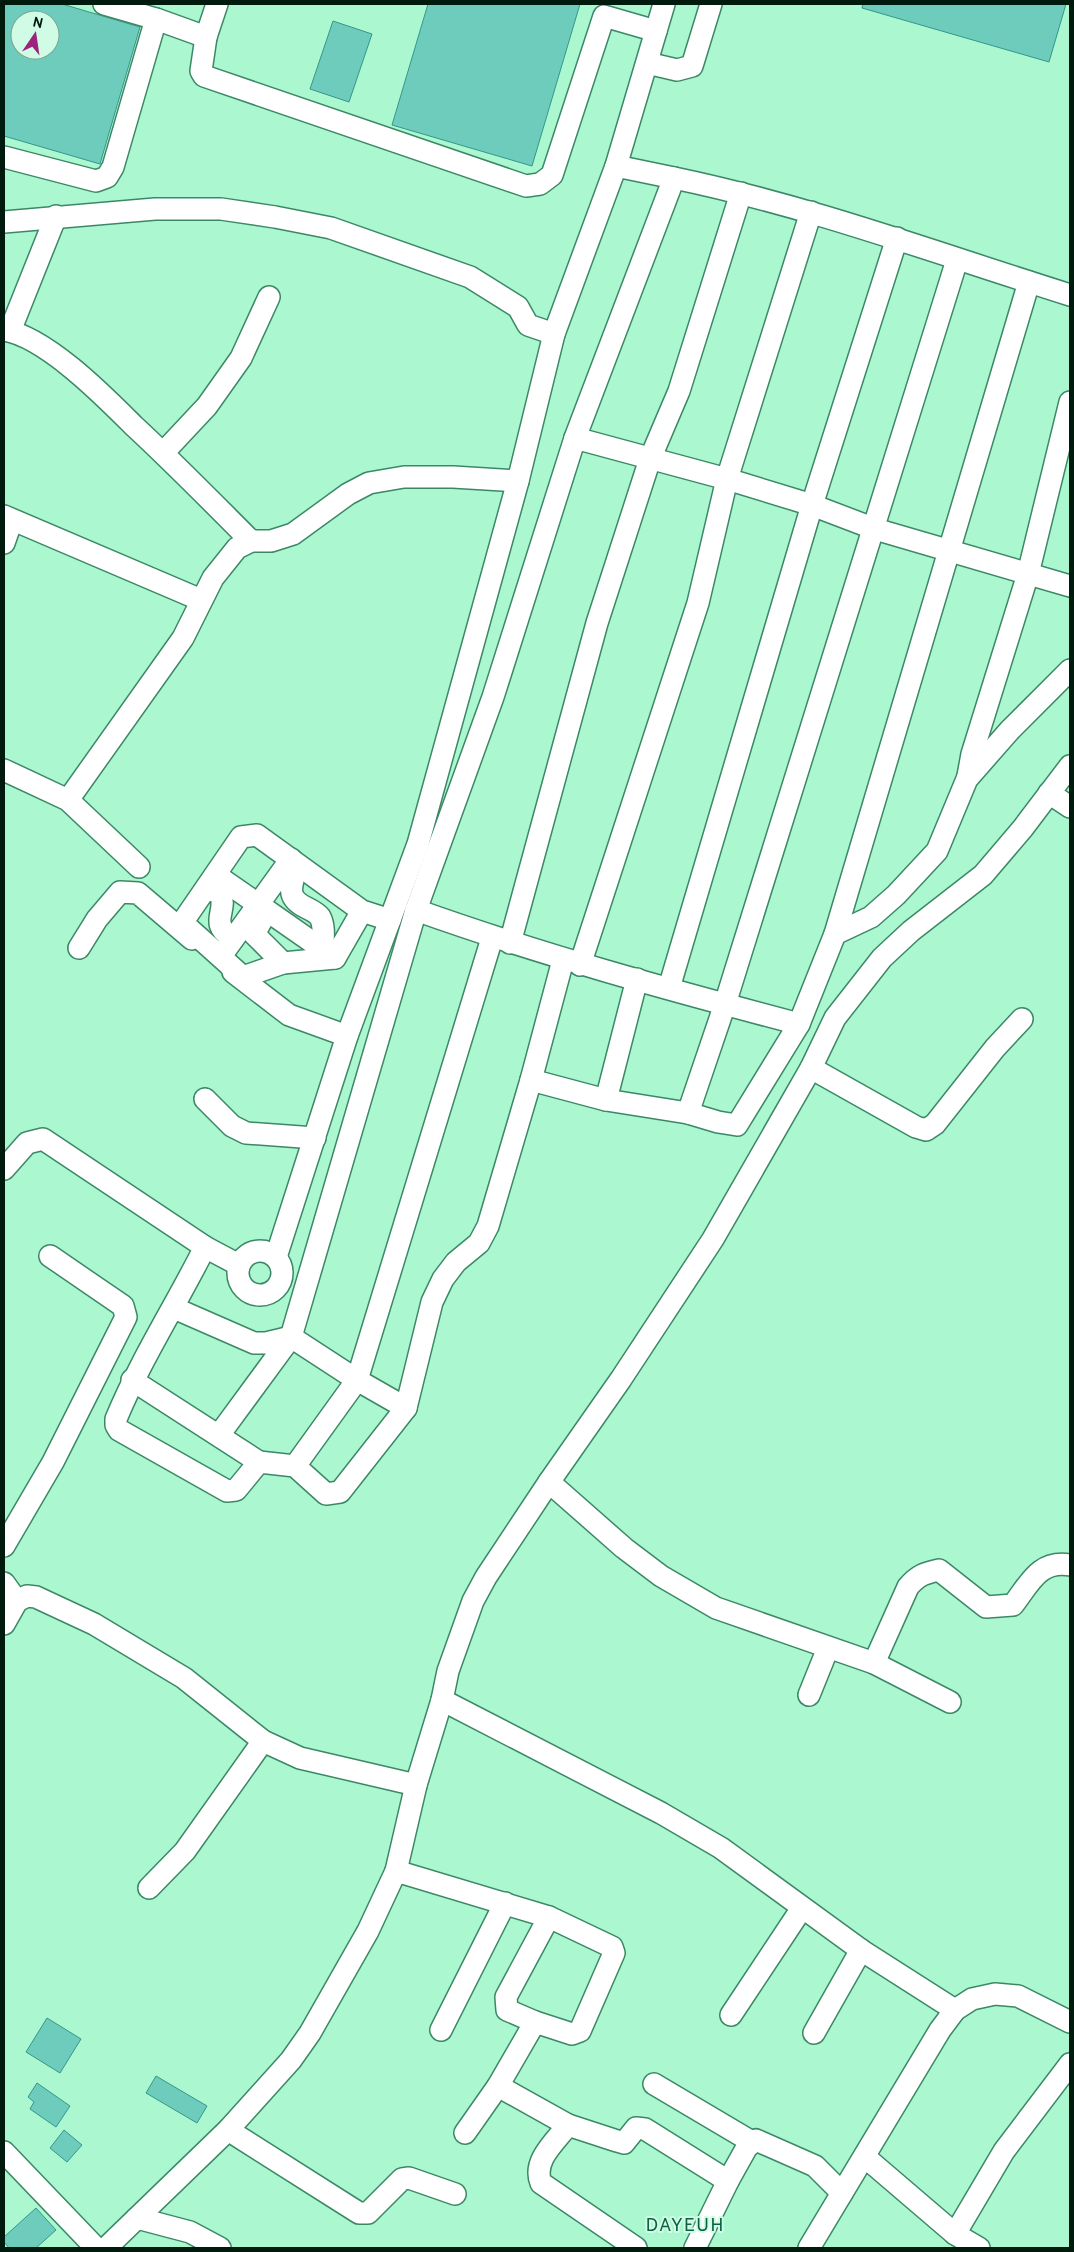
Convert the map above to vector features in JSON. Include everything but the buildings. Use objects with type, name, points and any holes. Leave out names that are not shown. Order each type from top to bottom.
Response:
[{"type":"street","points":[[104,4],[156,19],[206,37]]},
{"type":"street","points":[[216,4],[206,37],[201,70],[204,76],[526,186],[540,184],[552,175],[605,10],[656,31]]},
{"type":"street","points":[[276,1257],[316,1138],[347,1036],[418,844],[518,481],[554,334],[616,166],[664,4]]},
{"type":"street","points":[[647,63],[677,70],[692,66],[711,4]]},
{"type":"street","points":[[4,157],[96,181],[107,177],[113,168],[156,19]]},
{"type":"street","points":[[616,166],[742,193],[811,212],[1070,295]]},
{"type":"street","points":[[219,1435],[291,1337],[416,910],[493,697],[575,438],[674,178]]},
{"type":"street","points":[[294,1466],[357,1380],[501,940],[597,623],[650,459],[679,391],[742,193]]},
{"type":"street","points":[[4,222],[56,216],[155,209],[222,209],[331,228],[470,277],[518,307],[528,325],[554,334]]},
{"type":"street","points":[[132,1380],[259,1462],[294,1466],[326,1494],[340,1492],[406,1408],[432,1302],[443,1280],[456,1262],[479,1243],[488,1226],[531,1080],[698,603],[727,479],[811,212]]},
{"type":"street","points":[[56,216],[7,331],[36,344],[73,368],[163,453],[251,541]]},
{"type":"street","points":[[669,988],[812,505],[897,238]]},
{"type":"street","points":[[688,1113],[725,1004],[875,529],[957,260]]},
{"type":"street","points":[[531,1080],[606,1100],[688,1113],[725,1124],[737,1125],[799,1024],[835,934],[951,550],[1029,282]]},
{"type":"street","points":[[163,453],[207,406],[241,358],[269,297]]},
{"type":"street","points":[[835,934],[871,917],[896,895],[937,851],[967,779],[972,754],[1028,574],[1070,402]]},
{"type":"street","points":[[575,438],[727,479],[812,505],[875,529],[1070,586]]},
{"type":"street","points":[[68,800],[183,638],[213,578],[237,548],[251,541],[271,541],[293,534],[348,494],[369,483],[404,477],[453,477],[518,481]]},
{"type":"street","points":[[4,542],[8,518],[201,600]]},
{"type":"street","points":[[967,779],[1010,730],[1070,670]]},
{"type":"street","points":[[106,2248],[228,2130],[290,2060],[310,2033],[368,1931],[396,1871],[416,1785],[442,1700],[448,1671],[472,1601],[549,1482],[622,1379],[713,1240],[811,1068],[835,1018],[882,958],[911,931],[982,874],[1070,766]]},
{"type":"street","points":[[4,770],[68,800],[139,867]]},
{"type":"street","points":[[1049,793],[1070,807]]},
{"type":"street","points":[[362,910],[329,953],[283,963],[242,977],[185,925],[184,920],[241,837],[248,835],[257,836],[362,910],[390,920]]},
{"type":"street","points":[[225,961],[233,939],[263,907],[294,862]]},
{"type":"street","points":[[294,862],[292,896],[297,903],[312,910],[320,918],[329,953]]},
{"type":"street","points":[[210,883],[263,907],[329,953]]},
{"type":"street","points":[[210,883],[215,890],[220,892],[222,897],[219,919],[221,928],[233,939]]},
{"type":"street","points":[[79,948],[97,919],[120,892],[138,893],[168,920],[280,1009],[296,1019],[347,1036]]},
{"type":"street","points":[[225,961],[254,934],[263,907]]},
{"type":"street","points":[[416,910],[571,963],[637,978],[799,1024]]},
{"type":"street","points":[[254,934],[283,963]]},
{"type":"street","points":[[606,1100],[637,978]]},
{"type":"street","points":[[811,1068],[916,1127],[926,1130],[935,1124],[995,1048],[1022,1019]]},
{"type":"street","points":[[206,1099],[232,1126],[246,1133],[316,1138]]},
{"type":"street","points":[[7,1157],[27,1144],[43,1139],[205,1247],[238,1265]]},
{"type":"street","points":[[205,1247],[174,1308],[132,1380],[116,1419],[116,1425],[119,1430],[227,1491],[236,1490],[259,1462]]},
{"type":"street","points":[[255,1251],[270,1253],[280,1263],[283,1276],[276,1288],[265,1295],[251,1294],[245,1290],[238,1278],[238,1265],[242,1258],[255,1251]]},
{"type":"street","points":[[4,1546],[53,1462],[126,1317],[123,1306],[50,1256]]},
{"type":"street","points":[[174,1308],[254,1343],[266,1343],[291,1337],[357,1380],[406,1408]]},
{"type":"street","points":[[549,1482],[624,1548],[661,1576],[716,1608],[874,1663],[950,1702]]},
{"type":"street","points":[[874,1663],[908,1587],[915,1578],[924,1573],[940,1570],[986,1607],[995,1608],[1013,1605],[1036,1574],[1048,1565],[1070,1564]]},
{"type":"street","points":[[4,1583],[17,1601]]},
{"type":"street","points":[[4,1624],[17,1601],[27,1596],[36,1597],[94,1624],[184,1678],[263,1741],[300,1758],[416,1785]]},
{"type":"street","points":[[809,1695],[828,1648]]},
{"type":"street","points":[[442,1700],[661,1813],[712,1843],[861,1950],[955,2010]]},
{"type":"street","points":[[150,1888],[185,1851],[263,1741]]},
{"type":"street","points":[[396,1871],[550,1917],[612,1947],[614,1953],[580,2031],[572,2034],[535,2022],[507,2010],[505,2004],[506,1997],[550,1917]]},
{"type":"street","points":[[441,2030],[505,1903]]},
{"type":"street","points":[[731,2015],[802,1908]]},
{"type":"street","points":[[814,2033],[861,1950]]},
{"type":"street","points":[[809,2248],[940,2030],[955,2010],[972,1999],[995,1994],[1018,1996],[1070,2022]]},
{"type":"street","points":[[465,2133],[498,2086],[535,2022]]},
{"type":"street","points":[[956,2234],[1004,2151],[1070,2064]]},
{"type":"street","points":[[654,2084],[752,2142],[762,2142],[815,2166],[842,2193]]},
{"type":"street","points":[[498,2086],[568,2125],[624,2143],[636,2128],[640,2128],[728,2181]]},
{"type":"street","points":[[568,2125],[539,2164],[537,2173],[541,2182],[636,2248]]},
{"type":"street","points":[[228,2130],[359,2213],[368,2213],[402,2179],[409,2178],[454,2194]]},
{"type":"street","points":[[696,2248],[728,2181],[752,2142]]},
{"type":"street","points":[[4,2152],[96,2248]]},
{"type":"street","points":[[865,2157],[956,2234],[979,2248]]},
{"type":"street","points":[[137,2218],[190,2232],[220,2248]]},
{"type":"district","name":"DAYEUH","points":[[685,2224]]}]
